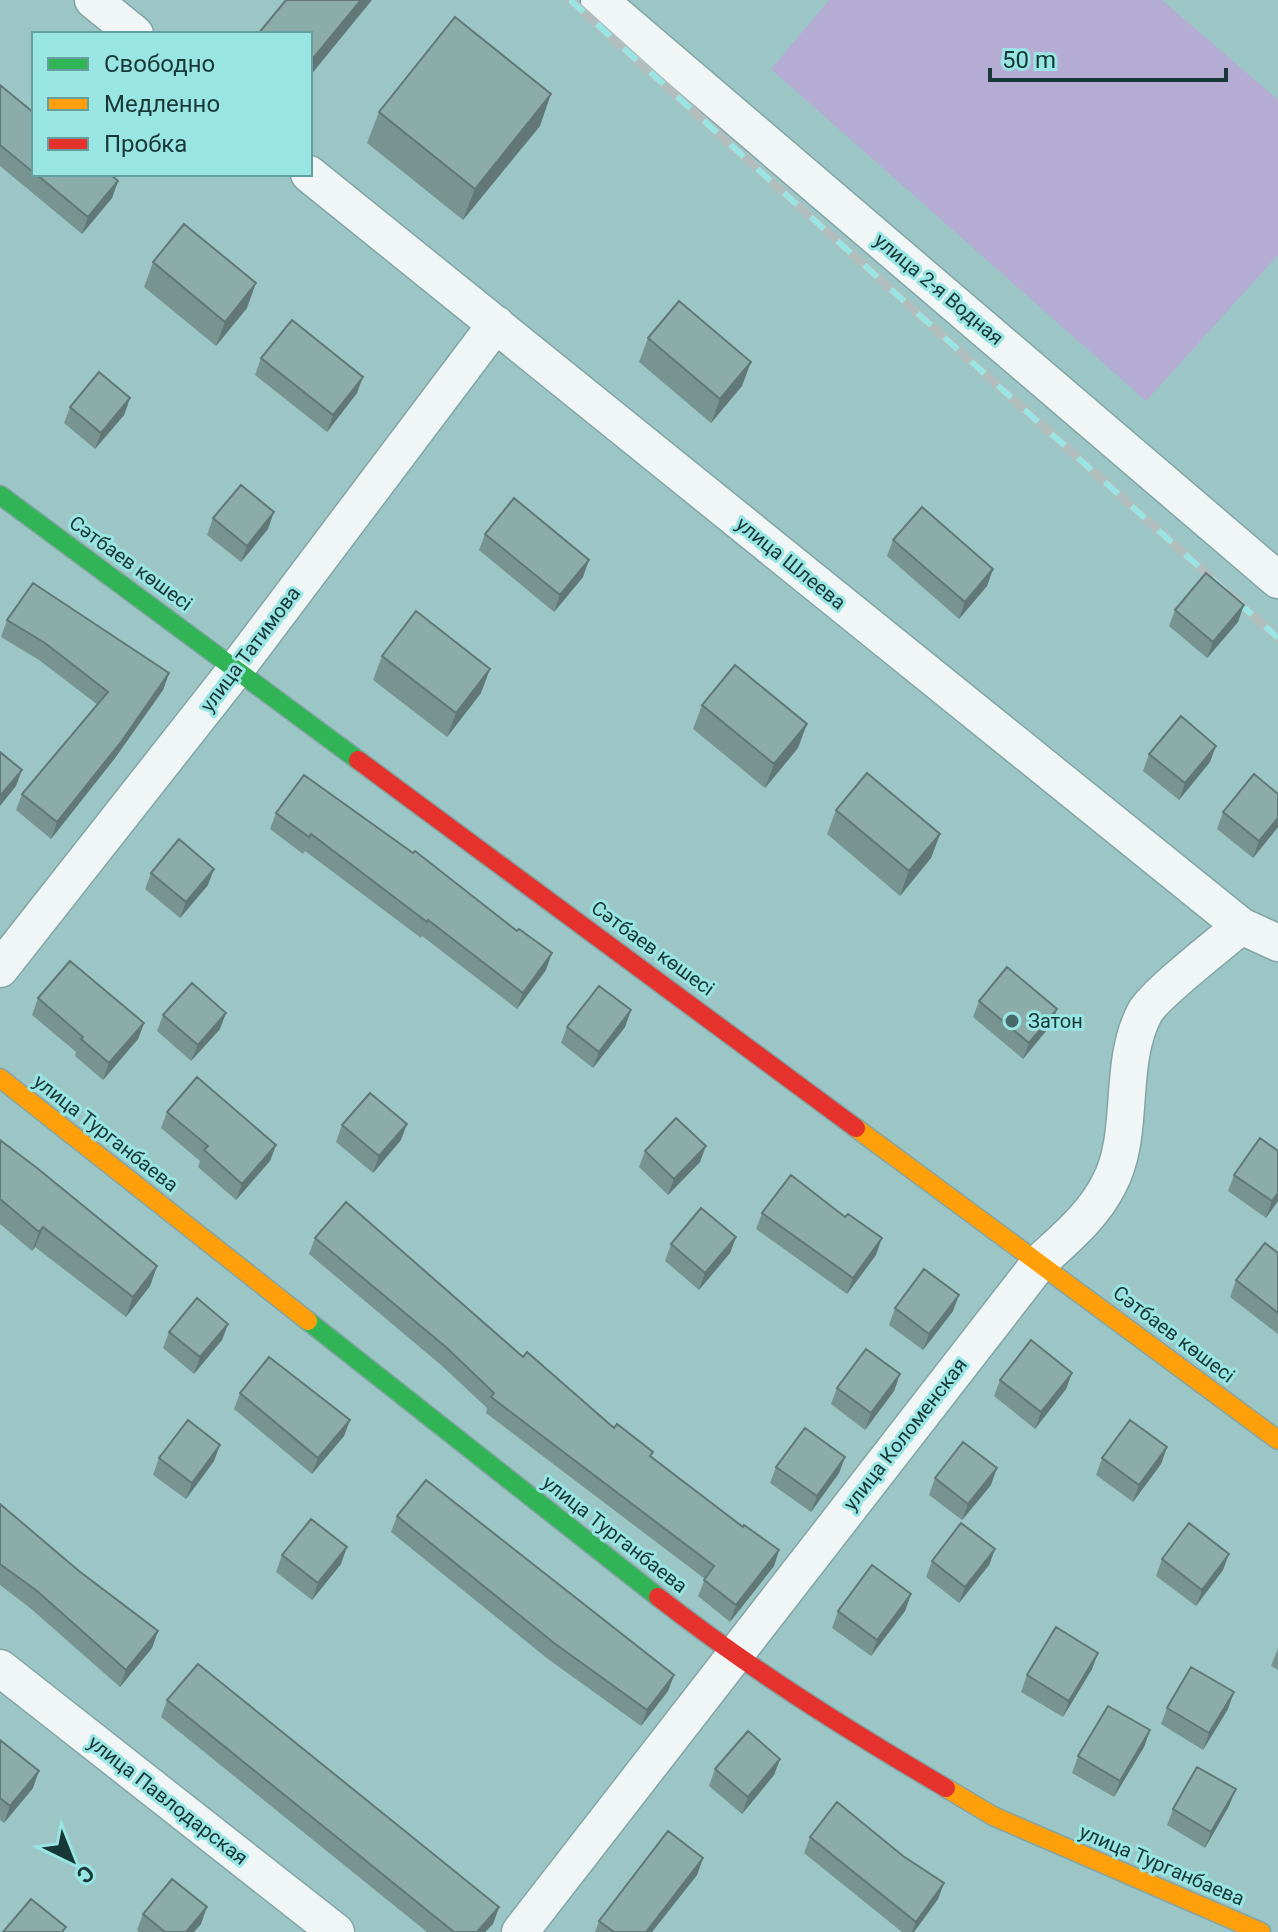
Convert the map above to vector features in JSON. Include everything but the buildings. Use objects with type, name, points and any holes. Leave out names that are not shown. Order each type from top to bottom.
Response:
[{"type":"main road","name":"Сәтбаев көшесі","points":[[0,495],[1278,1440]]},
{"type":"main road","name":"улица Турганбаева","points":[[0,1078],[732,1655],[803,1703],[993,1816],[1261,1932]]},
{"type":"street","points":[[93,0],[133,32]]},
{"type":"street","name":"улица 2-я Водная","points":[[599,0],[1278,580]]},
{"type":"street","name":"улица Шлеева","points":[[311,176],[1241,926],[1278,943]]},
{"type":"street","name":"улица Татимова","points":[[0,969],[237,668],[496,324]]},
{"type":"street","name":"улица Коломенская","points":[[520,1932],[1040,1262],[1090,1215],[1110,1183],[1117,1162],[1132,1053],[1147,1008],[1241,926]]},
{"type":"street","name":"улица Павлодарская","points":[[0,1668],[336,1932]]},
{"type":"shaded area","points":[[829,0],[1162,0],[1278,100],[1278,255],[1146,401],[771,69]]},
{"type":"railway","points":[[570,0],[1278,638]]},
{"type":"traffic: fast","points":[[0,495],[358,760]]},
{"type":"traffic: fast","points":[[308,1321],[658,1597]]},
{"type":"traffic: slow","points":[[0,1078],[308,1321]]},
{"type":"traffic: slow","points":[[856,1128],[1278,1440]]},
{"type":"traffic: slow","points":[[946,1788],[993,1816],[1261,1932]]},
{"type":"traffic: jam","points":[[358,760],[856,1128]]},
{"type":"traffic: jam","points":[[658,1597],[799,1697],[946,1788]]},
{"type":"place","name":"Затон","points":[[1012,1021]]}]
